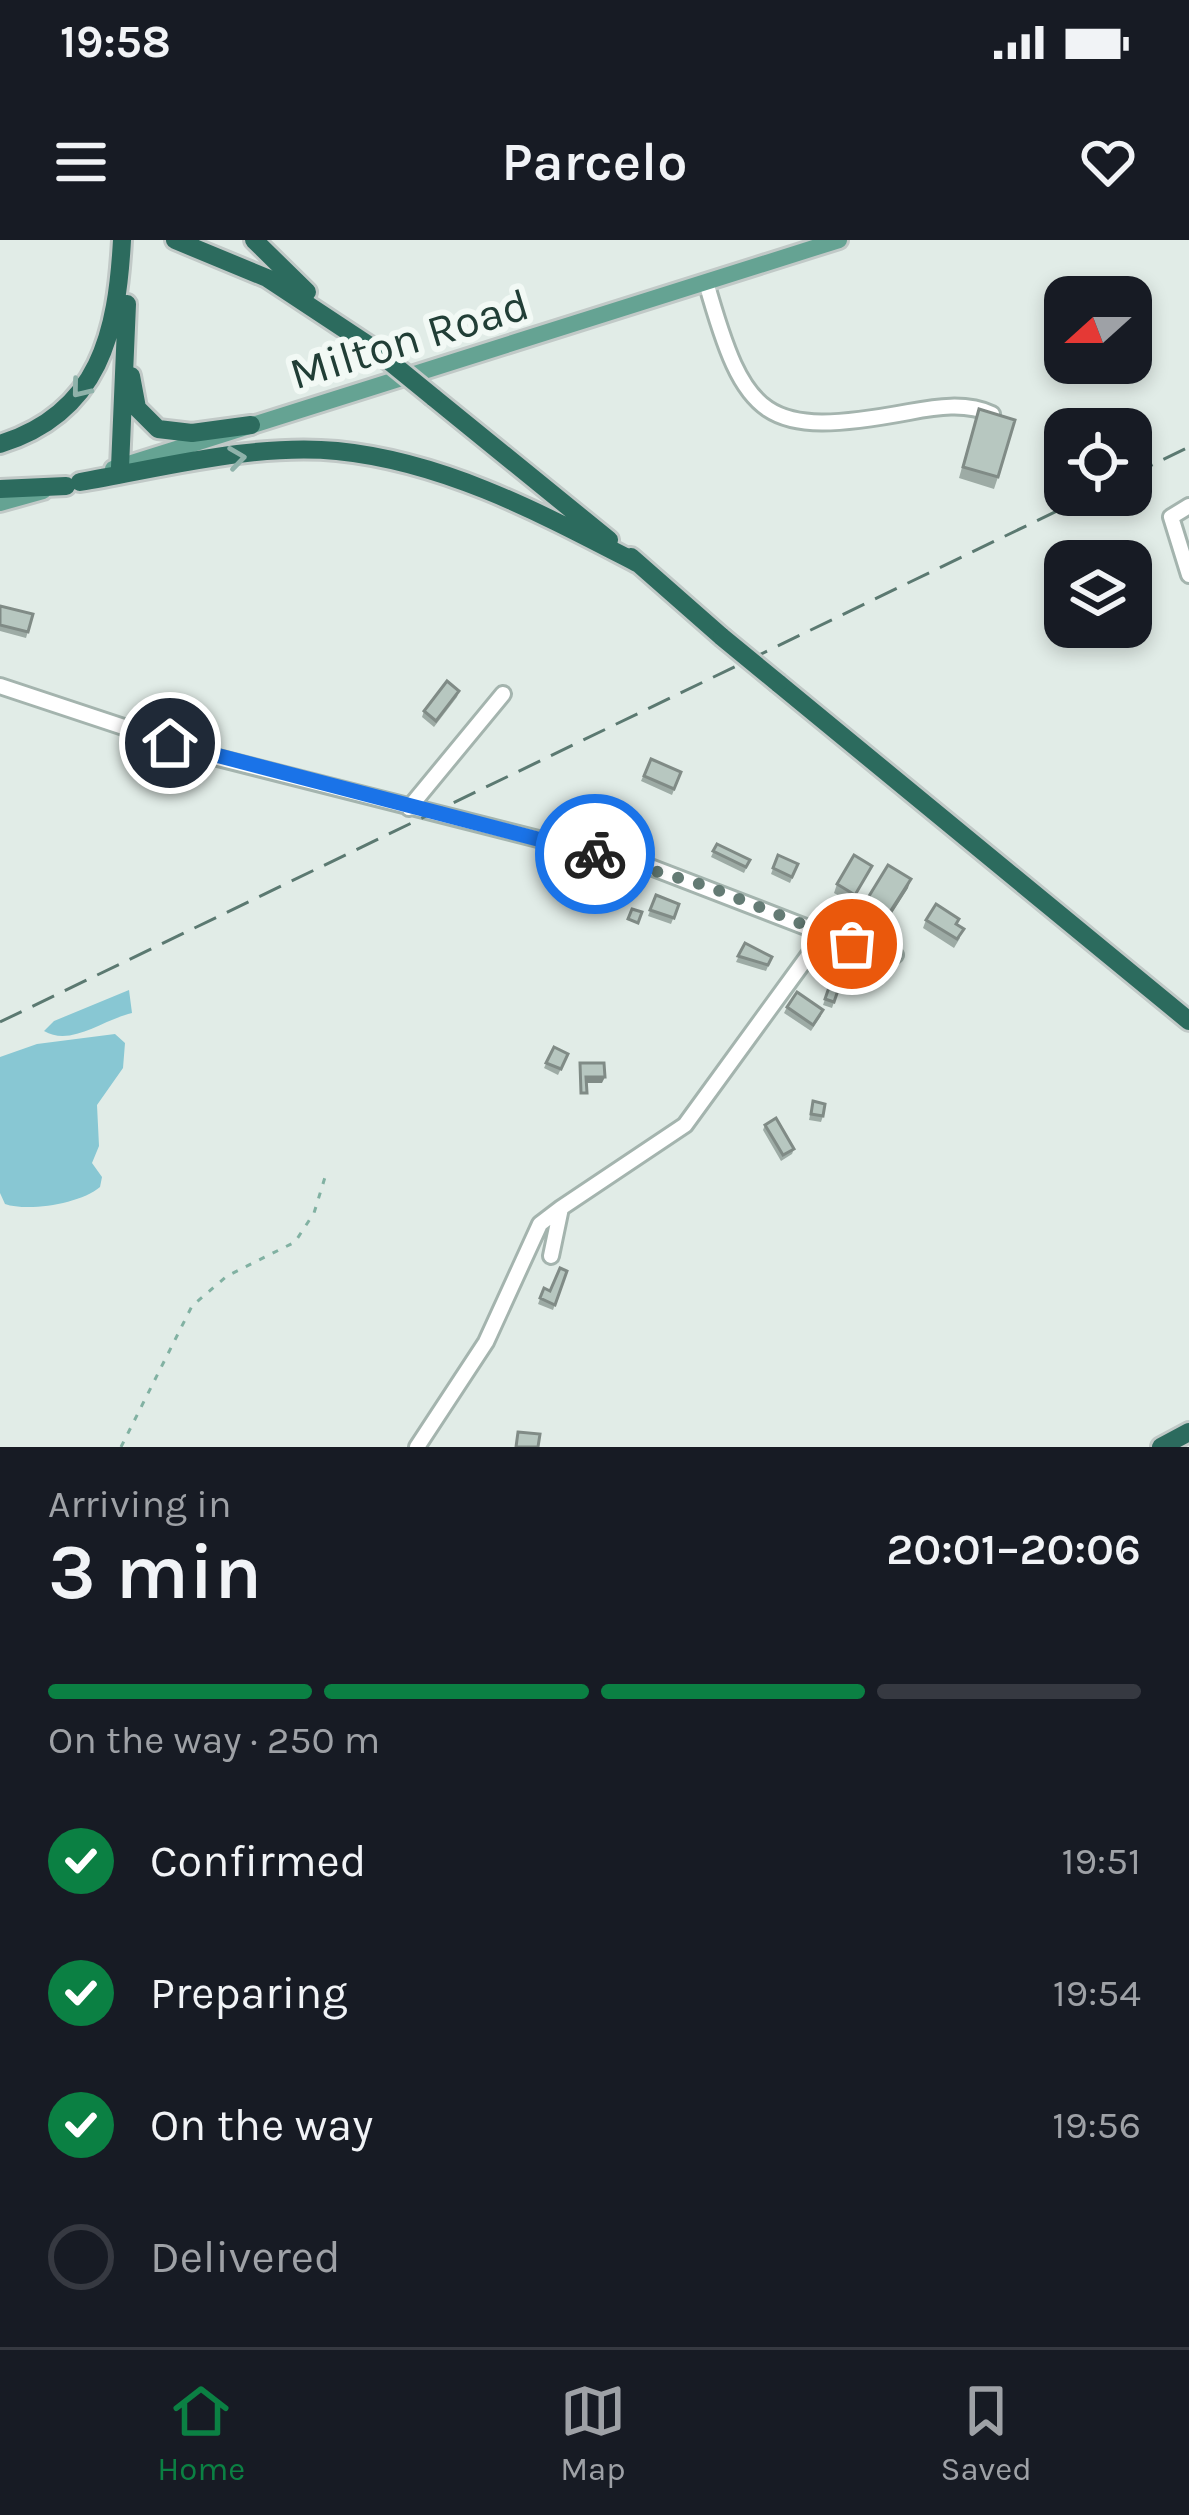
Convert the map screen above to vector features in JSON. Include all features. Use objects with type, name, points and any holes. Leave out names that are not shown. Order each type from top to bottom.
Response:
[{"type":"highway","points":[[120,467],[126,337],[123,240]]},
{"type":"highway","points":[[0,444],[53,417],[92,374],[112,334],[123,240]]},
{"type":"highway","points":[[175,240],[267,278],[374,348],[1186,1018]]},
{"type":"highway","points":[[254,240],[337,320]]},
{"type":"highway","points":[[126,337],[133,391],[144,420],[172,433],[251,425]]},
{"type":"highway","points":[[0,489],[73,484],[266,454],[339,451],[485,489],[639,564]]},
{"type":"highway","points":[[1161,1447],[1189,1432]]},
{"type":"main road","name":"Milton Road","points":[[0,502],[73,484],[839,240]]},
{"type":"street","points":[[706,282],[736,376],[752,398],[774,414],[829,424],[952,406],[992,414]]},
{"type":"street","points":[[1189,506],[1172,517],[1189,575]]},
{"type":"street","points":[[0,686],[214,757],[653,868],[824,934],[895,955]]},
{"type":"street","points":[[409,808],[503,694]]},
{"type":"street","points":[[417,1447],[486,1342],[539,1224],[685,1125],[824,934]]},
{"type":"street","points":[[551,1256],[560,1208]]},
{"type":"path","points":[[121,1447],[192,1306],[227,1276],[295,1242],[314,1213],[326,1174]]},
{"type":"water","points":[[129,990],[132,1013],[76,1034],[44,1031],[54,1021]]},
{"type":"water","points":[[115,1034],[125,1043],[123,1068],[97,1105],[99,1146],[92,1163],[102,1177],[100,1187],[54,1205],[5,1204],[0,1193],[0,1057],[37,1044]]},
{"type":"building","points":[[979,409],[1015,420],[998,477],[963,467]]},
{"type":"building","points":[[0,606],[33,614],[28,632],[0,625]]},
{"type":"building","points":[[447,681],[459,691],[436,721],[424,711]]},
{"type":"building","points":[[651,759],[681,772],[674,789],[644,776]]},
{"type":"building","points":[[717,844],[750,860],[746,867],[713,851]]},
{"type":"building","points":[[778,855],[798,864],[792,877],[773,868]]},
{"type":"building","points":[[854,855],[872,866],[855,895],[837,884]]},
{"type":"building","points":[[888,865],[911,879],[888,915],[866,901]]},
{"type":"building","points":[[580,871],[598,874],[595,890],[577,887]]},
{"type":"building","points":[[656,895],[679,904],[674,918],[650,910]]},
{"type":"building","points":[[936,904],[959,919],[956,924],[964,929],[957,939],[926,920]]},
{"type":"building","points":[[632,909],[642,912],[638,923],[628,919]]},
{"type":"building","points":[[745,943],[772,957],[768,965],[738,956]]},
{"type":"building","points":[[837,964],[846,967],[834,1002],[825,999]]},
{"type":"building","points":[[797,992],[823,1010],[813,1025],[787,1007]]},
{"type":"building","points":[[554,1047],[568,1054],[561,1069],[546,1063]]},
{"type":"building","points":[[580,1063],[604,1063],[605,1077],[586,1077],[587,1093],[581,1093]]},
{"type":"building","points":[[813,1101],[825,1104],[823,1116],[811,1114]]},
{"type":"building","points":[[776,1118],[794,1149],[783,1155],[765,1125]]},
{"type":"building","points":[[560,1268],[567,1271],[555,1305],[540,1298],[544,1288],[550,1291]]},
{"type":"building","points":[[518,1432],[540,1434],[538,1447],[516,1447]]},
{"type":"railway","points":[[1152,465],[1189,447]]},
{"type":"railway","points":[[0,1022],[1047,516]]},
{"type":"way so far","points":[[595,854],[707,886],[852,944]]},
{"type":"route","points":[[170,743],[595,854]]}]
